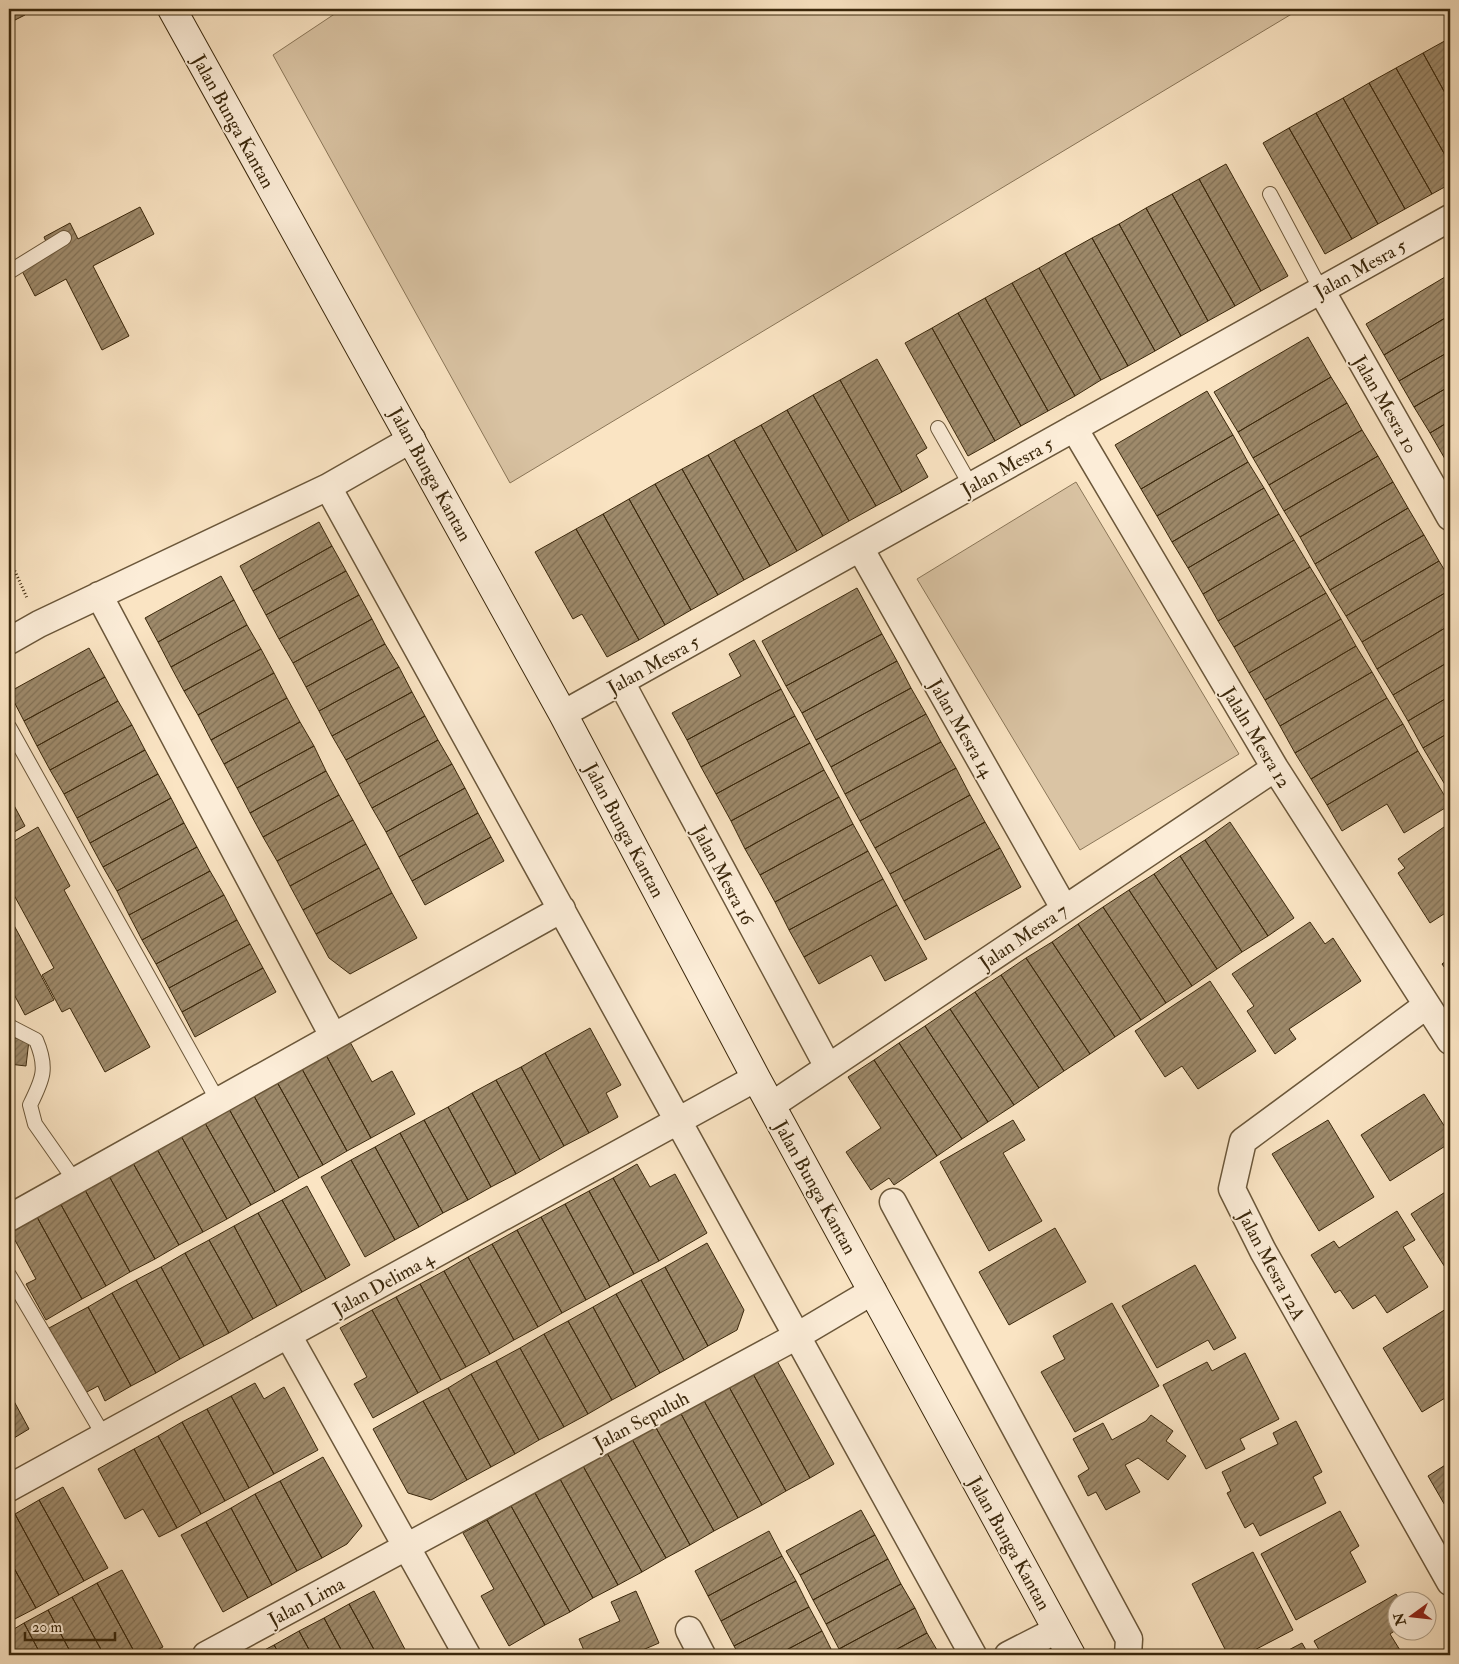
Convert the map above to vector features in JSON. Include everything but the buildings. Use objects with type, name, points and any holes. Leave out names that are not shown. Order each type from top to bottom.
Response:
[{"type":"street","name":"Jalan Bunga Kantan","points":[[172,9],[563,714],[756,1078],[1071,1655]]},
{"type":"street","name":"Jalan Mesra 5","points":[[563,714],[1450,218]]},
{"type":"street","name":"Jalan Mesra 10","points":[[1321,290],[1450,517]]},
{"type":"street","name":"Jalaln Mesra 12","points":[[1074,428],[1275,768],[1450,1040]]},
{"type":"street","points":[[9,641],[99,595],[328,487],[412,439]]},
{"type":"street","points":[[328,487],[680,1120],[973,1655]]},
{"type":"street","name":"Jalan Mesra 14","points":[[860,548],[1064,908]]},
{"type":"street","points":[[99,595],[333,1036]]},
{"type":"street","name":"Jalan Mesra 16","points":[[621,682],[828,1067]]},
{"type":"street","name":"Jalan Mesra 7","points":[[772,1105],[1275,768]]},
{"type":"street","points":[[9,1218],[562,909]]},
{"type":"street","name":"Jalan Mesra 12A","points":[[1427,1005],[1243,1141],[1232,1189],[1263,1252],[1450,1580]]},
{"type":"street","name":"Jalan Delima 4","points":[[9,1488],[756,1078]]},
{"type":"street","points":[[893,1202],[1129,1639],[1128,1655]]},
{"type":"street","name":"Jalan Sepuluh","points":[[406,1546],[797,1336],[873,1291]]},
{"type":"street","points":[[288,1335],[467,1655]]},
{"type":"street","name":"Jalan Lima","points":[[206,1655],[406,1546]]},
{"type":"street","points":[[689,1630],[702,1655]]},
{"type":"street","points":[[1008,1655],[1057,1630]]},
{"type":"lane","points":[[1270,194],[1321,290]]},
{"type":"lane","points":[[9,272],[64,238]]},
{"type":"lane","points":[[938,428],[971,486]]},
{"type":"lane","points":[[9,727],[218,1101]]},
{"type":"lane","points":[[9,1026],[36,1040],[44,1058],[41,1082],[30,1105],[35,1124],[75,1181]]},
{"type":"lane","points":[[9,1275],[104,1436]]},
{"type":"path","points":[[9,558],[39,624]]},
{"type":"shaded area","points":[[342,9],[1300,9],[510,483],[273,55]]},
{"type":"shaded area","points":[[1076,482],[1239,754],[1080,850],[917,579]]}]
